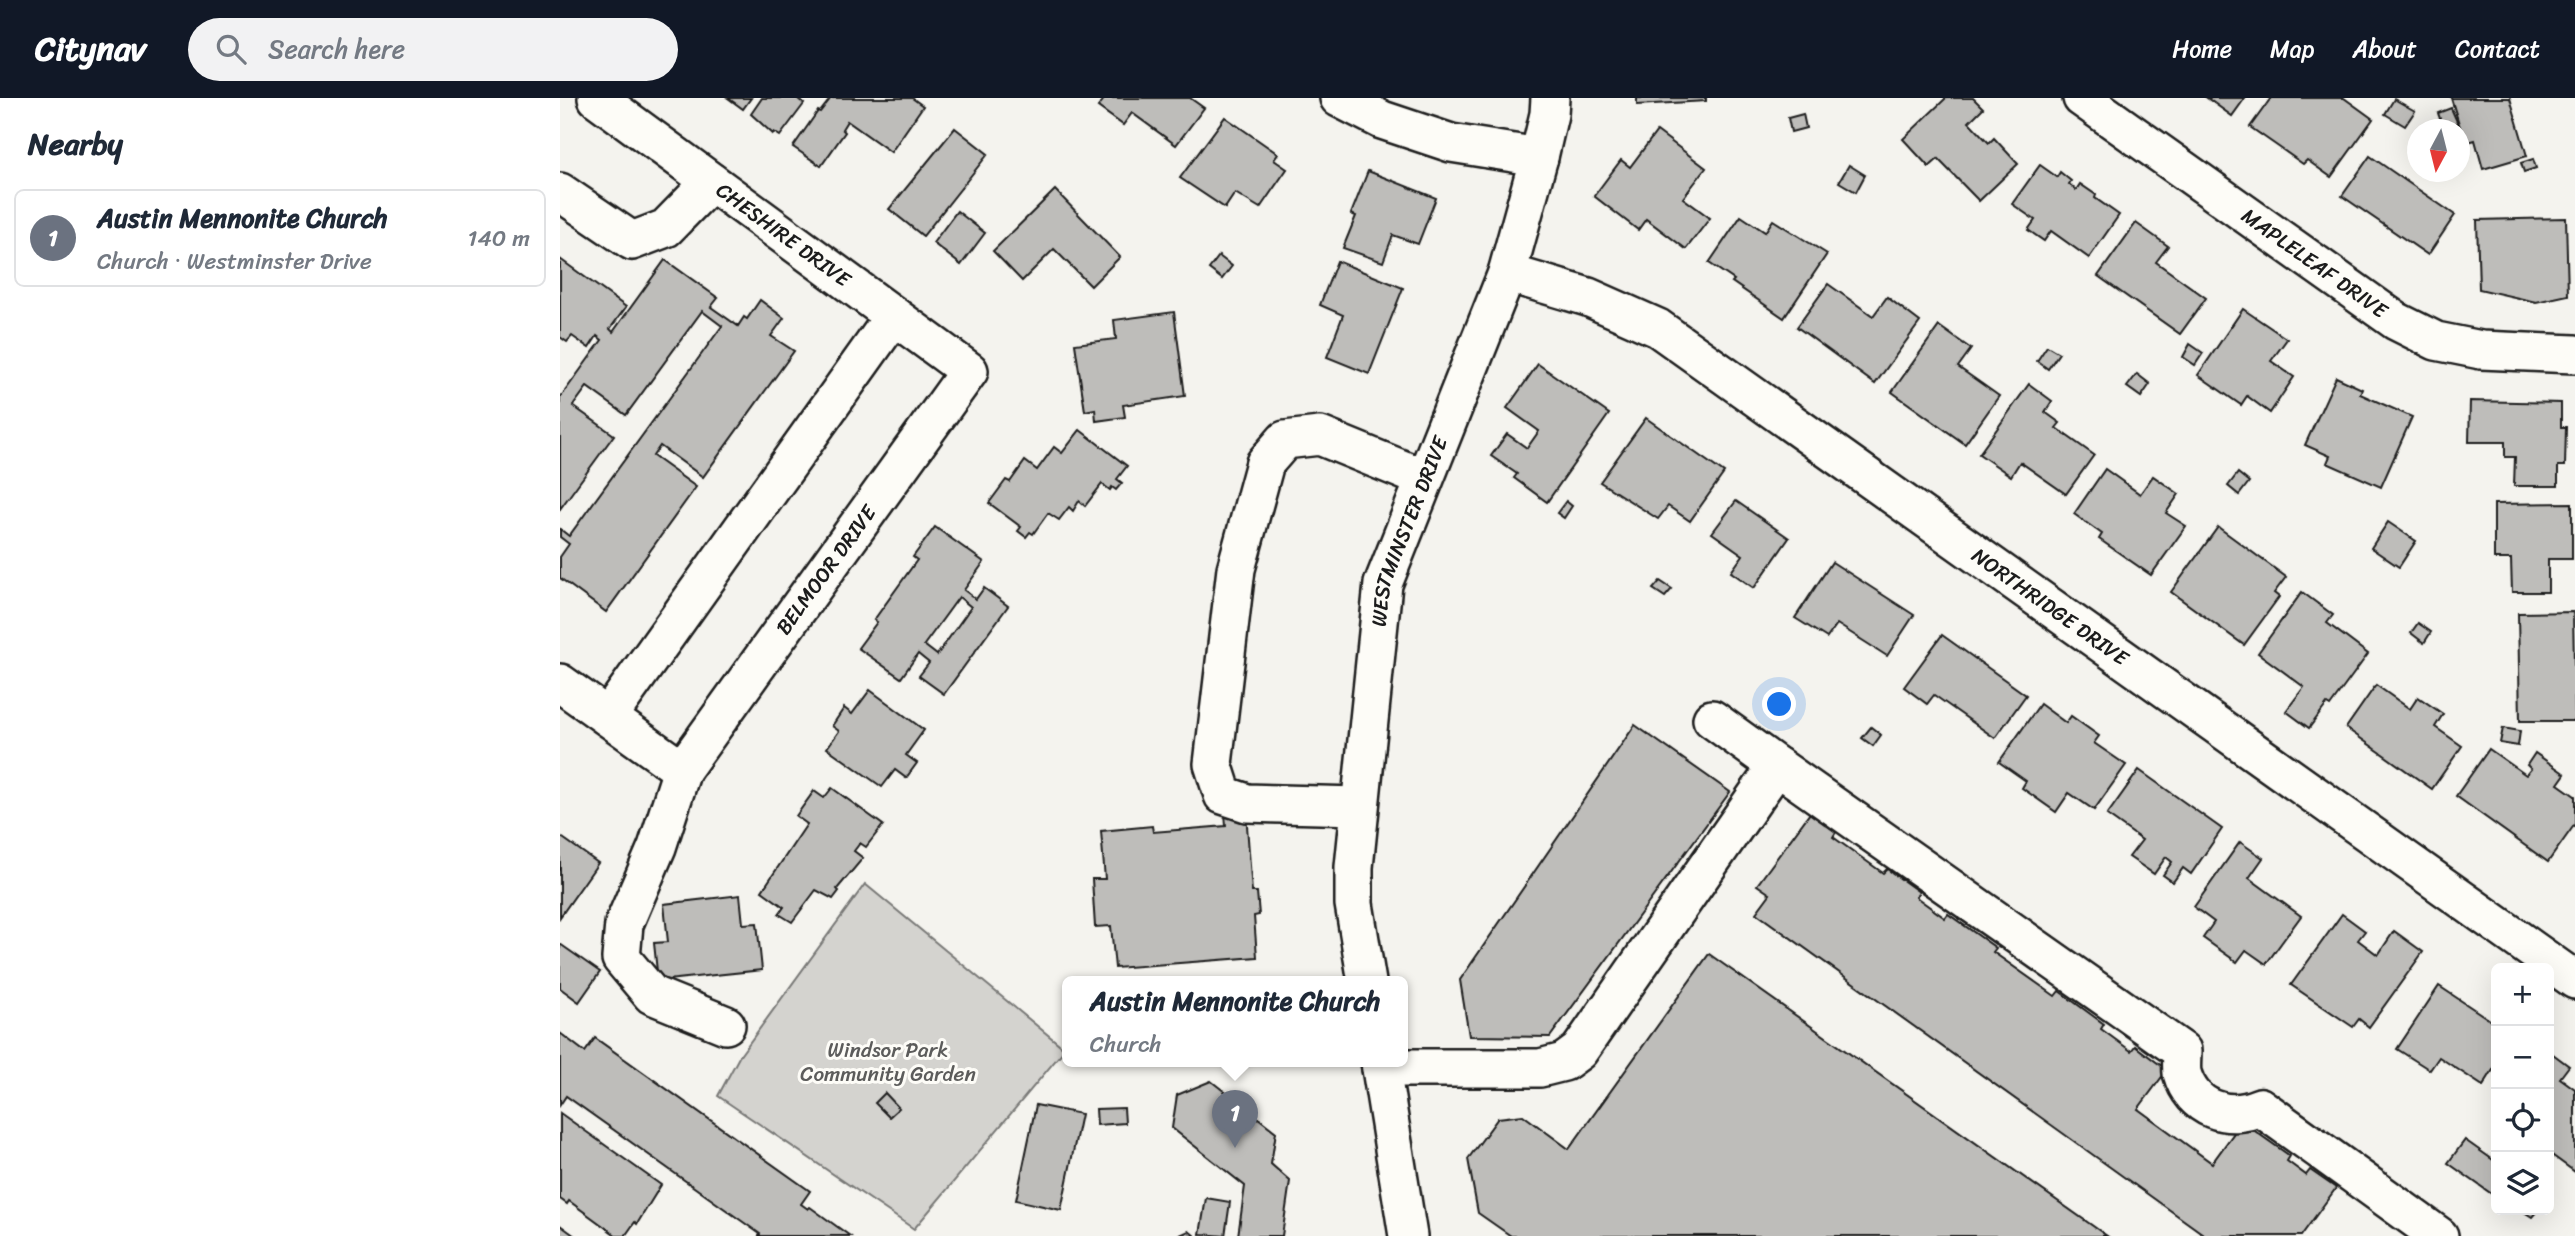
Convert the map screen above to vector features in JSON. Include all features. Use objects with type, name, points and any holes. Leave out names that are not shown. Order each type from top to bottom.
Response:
[{"type":"street","name":"CHESHIRE DRIVE","points":[[597,98],[969,371]]},
{"type":"street","points":[[1339,98],[1382,120],[1451,143],[1539,157]]},
{"type":"street","name":"WESTMINSTER DRIVE","points":[[1366,976],[1354,904],[1354,867],[1382,584],[1507,273],[1539,157],[1550,98]]},
{"type":"street","name":"MAPLELEAF DRIVE","points":[[2082,98],[2396,321],[2436,341],[2481,350],[2575,354]]},
{"type":"street","points":[[560,192],[632,241],[666,228],[711,182]]},
{"type":"street","name":"NORTHRIDGE DRIVE","points":[[1507,273],[1588,297],[1658,328],[2573,974]]},
{"type":"street","points":[[608,717],[894,316]]},
{"type":"street","name":"BELMOOR DRIVE","points":[[726,1025],[653,995],[621,958],[624,924],[657,847],[682,770],[969,371]]},
{"type":"street","points":[[1359,806],[1247,803],[1223,795],[1213,764],[1236,569],[1265,463],[1285,440],[1320,436],[1423,478]]},
{"type":"street","points":[[560,683],[682,770]]},
{"type":"street","points":[[1712,719],[2182,1051],[2182,1072],[2193,1096],[2228,1115],[2246,1113],[2259,1107],[2439,1236]]},
{"type":"street","points":[[1408,1066],[1540,1068],[1564,1062],[1579,1051],[1777,766]]},
{"type":"street","points":[[1380,1067],[1408,1236]]},
{"type":"green space","name":"Windsor Park Community Garden","points":[[865,884],[1062,1047],[1062,1053],[914,1229],[718,1096],[739,1057]]},
{"type":"building","points":[[728,98],[751,98],[743,109]]},
{"type":"building","points":[[762,98],[797,98],[804,104],[780,136],[774,132],[773,134],[751,114]]},
{"type":"building","points":[[831,98],[912,98],[923,106],[891,152],[847,121],[842,129],[845,132],[821,166],[793,147],[818,111],[820,112]]},
{"type":"building","points":[[1105,98],[1190,98],[1204,108],[1176,145],[1132,113],[1123,125],[1098,107]]},
{"type":"building","points":[[1637,98],[1706,98],[1706,101],[1637,105]]},
{"type":"building","points":[[1946,98],[1973,98],[1983,108],[1969,122],[1989,143],[1994,138],[2018,164],[1979,201],[1938,159],[1929,167],[1903,139]]},
{"type":"building","points":[[2207,98],[2245,98],[2232,116]]},
{"type":"building","points":[[2271,98],[2344,98],[2373,119],[2331,177],[2307,160],[2303,164],[2250,127]]},
{"type":"building","points":[[2451,98],[2510,98],[2527,156],[2483,169],[2475,140],[2470,142],[2470,119],[2458,119]]},
{"type":"building","points":[[2394,99],[2415,111],[2407,119],[2405,126],[2385,114]]},
{"type":"building","points":[[2451,108],[2456,119],[2440,119],[2438,113]]},
{"type":"building","points":[[1803,114],[1806,128],[1791,132],[1788,118]]},
{"type":"building","points":[[1225,117],[1278,154],[1274,160],[1287,169],[1260,208],[1235,193],[1225,208],[1180,178]]},
{"type":"building","points":[[955,128],[988,154],[923,236],[889,209]]},
{"type":"building","points":[[1657,131],[1706,168],[1683,198],[1710,218],[1686,249],[1646,219],[1638,230],[1594,196],[1621,160],[1630,167]]},
{"type":"building","points":[[2370,156],[2455,215],[2428,255],[2342,196]]},
{"type":"building","points":[[2533,159],[2536,168],[2524,172],[2521,163]]},
{"type":"building","points":[[1849,165],[1865,175],[1856,192],[1839,182]]},
{"type":"building","points":[[2040,165],[2057,177],[2060,172],[2071,181],[2069,184],[2076,190],[2080,184],[2119,215],[2089,258],[2051,231],[2044,241],[2028,230],[2035,220],[2012,204]]},
{"type":"building","points":[[1368,171],[1436,198],[1418,244],[1393,235],[1383,262],[1343,248],[1356,216],[1351,214]]},
{"type":"building","points":[[1055,190],[1120,257],[1091,286],[1054,249],[1022,281],[993,251]]},
{"type":"building","points":[[957,211],[985,233],[961,265],[933,243]]},
{"type":"building","points":[[1741,216],[1765,232],[1773,220],[1827,254],[1784,318],[1709,263]]},
{"type":"building","points":[[2566,218],[2568,295],[2536,302],[2479,289],[2477,220]]},
{"type":"building","points":[[2136,223],[2168,246],[2156,262],[2206,298],[2180,334],[2098,276]]},
{"type":"building","points":[[1219,256],[1232,266],[1222,279],[1209,269]]},
{"type":"building","points":[[560,259],[626,307],[610,329],[613,332],[665,260],[718,298],[711,307],[738,326],[744,317],[747,319],[760,300],[784,318],[771,336],[794,351],[703,477],[660,446],[653,456],[696,487],[606,612],[560,578],[560,557],[569,544],[560,537],[560,529],[569,536],[722,326],[702,311],[626,415],[587,387],[573,406],[614,435],[560,509],[560,398],[602,340],[597,336],[589,348],[572,336],[567,342],[560,337]]},
{"type":"building","points":[[1337,261],[1403,288],[1369,374],[1327,357],[1343,315],[1320,305]]},
{"type":"building","points":[[1828,284],[1873,316],[1887,297],[1920,322],[1875,384],[1797,327]]},
{"type":"building","points":[[2243,309],[2287,339],[2271,361],[2294,377],[2270,413],[2247,396],[2241,405],[2198,375]]},
{"type":"building","points":[[1174,312],[1185,396],[1123,405],[1125,417],[1096,421],[1095,409],[1085,411],[1075,344],[1116,339],[1114,320]]},
{"type":"building","points":[[1939,326],[1971,349],[1958,367],[1999,396],[1965,444],[1892,392]]},
{"type":"building","points":[[2190,344],[2203,353],[2195,365],[2183,357]]},
{"type":"building","points":[[2047,346],[2059,353],[2048,369],[2037,361]]},
{"type":"building","points":[[1538,364],[1609,414],[1547,502],[1514,478],[1517,474],[1491,456],[1507,434],[1527,448],[1539,431],[1507,408]]},
{"type":"building","points":[[2137,374],[2150,384],[2141,397],[2127,387]]},
{"type":"building","points":[[2336,377],[2362,389],[2360,394],[2412,417],[2381,487],[2327,463],[2330,456],[2305,445]]},
{"type":"building","points":[[2029,384],[2052,401],[2045,412],[2060,423],[2056,428],[2094,455],[2066,494],[2020,462],[2011,476],[1979,454]]},
{"type":"building","points":[[2470,401],[2561,403],[2561,427],[2566,427],[2565,466],[2558,466],[2558,486],[2514,486],[2515,457],[2505,457],[2505,442],[2469,442]]},
{"type":"building","points":[[1646,418],[1724,473],[1690,521],[1668,506],[1658,519],[1600,482]]},
{"type":"building","points":[[1080,430],[1127,466],[1117,479],[1122,483],[1116,490],[1112,487],[1110,490],[1102,484],[1085,506],[1079,501],[1073,511],[1069,507],[1059,520],[1048,513],[1033,534],[1030,532],[1026,537],[1018,531],[1021,527],[989,503],[1006,480],[1010,482],[1025,461],[1037,470],[1054,447],[1062,453]]},
{"type":"building","points":[[2105,469],[2140,494],[2153,476],[2179,494],[2166,513],[2186,526],[2151,575],[2099,539],[2102,534],[2074,514]]},
{"type":"building","points":[[2238,473],[2249,482],[2239,495],[2228,486]]},
{"type":"building","points":[[1566,501],[1572,506],[1564,518],[1557,513]]},
{"type":"building","points":[[1736,501],[1789,538],[1754,588],[1731,572],[1743,555],[1712,533]]},
{"type":"building","points":[[2572,503],[2572,559],[2548,559],[2548,592],[2512,592],[2511,559],[2494,559],[2494,504]]},
{"type":"building","points":[[2388,522],[2416,541],[2399,567],[2371,548]]},
{"type":"building","points":[[935,527],[984,562],[964,590],[976,599],[984,588],[1008,606],[944,694],[919,676],[929,663],[918,654],[901,678],[858,648],[877,622],[874,620],[917,560],[913,557]],"holes":[[[959,597],[971,607],[937,655],[924,645]]]},
{"type":"building","points":[[2218,527],[2286,577],[2274,593],[2279,597],[2244,645],[2171,592]]},
{"type":"building","points":[[1832,562],[1914,615],[1887,656],[1837,624],[1827,638],[1795,618]]},
{"type":"building","points":[[1660,581],[1672,589],[1665,597],[1653,589]]},
{"type":"building","points":[[2302,592],[2333,615],[2327,623],[2368,654],[2330,706],[2327,704],[2309,728],[2286,711],[2304,687],[2258,653]]},
{"type":"building","points":[[2573,612],[2575,721],[2520,721],[2518,613]]},
{"type":"building","points":[[2418,623],[2431,632],[2424,643],[2411,633]]},
{"type":"building","points":[[1942,635],[2026,695],[1995,738],[1934,695],[1927,704],[1904,687]]},
{"type":"building","points":[[2376,685],[2410,709],[2418,697],[2443,714],[2435,727],[2462,746],[2432,789],[2346,728]]},
{"type":"building","points":[[870,690],[924,730],[906,755],[917,763],[906,778],[895,770],[882,787],[827,748],[839,731],[832,726],[844,708],[852,714]]},
{"type":"building","points":[[2040,704],[2066,723],[2071,716],[2099,736],[2094,743],[2126,765],[2094,810],[2069,793],[2056,812],[2022,788],[2026,781],[1999,762]]},
{"type":"building","points":[[1635,725],[1730,792],[1550,1037],[1469,1036],[1460,980]]},
{"type":"building","points":[[1871,727],[1881,735],[1873,746],[1862,738]]},
{"type":"building","points":[[2503,728],[2520,731],[2518,746],[2500,743]]},
{"type":"building","points":[[2489,749],[2526,775],[2531,769],[2527,765],[2535,753],[2565,774],[2558,784],[2575,796],[2575,824],[2548,862],[2456,796]]},
{"type":"building","points":[[2139,770],[2222,829],[2191,874],[2183,868],[2173,882],[2163,875],[2172,862],[2166,857],[2154,874],[2129,857],[2142,840],[2107,815]]},
{"type":"building","points":[[832,788],[883,825],[866,847],[860,843],[854,851],[863,858],[837,889],[839,891],[833,899],[816,890],[792,922],[779,914],[784,907],[762,891],[807,824],[796,816],[814,791],[824,798]]},
{"type":"building","points":[[1246,812],[1252,892],[1257,892],[1259,915],[1254,916],[1257,957],[1115,968],[1111,926],[1095,927],[1092,879],[1105,879],[1101,831],[1152,826],[1153,832],[1226,826],[1225,814]]},
{"type":"building","points":[[1810,813],[1836,832],[1833,837],[1883,873],[1887,869],[1919,892],[1916,897],[1945,918],[1948,914],[1996,948],[1993,952],[2055,996],[2059,991],[2104,1024],[2101,1029],[2131,1051],[2135,1046],[2167,1070],[2138,1109],[2212,1163],[2242,1122],[2290,1156],[2287,1161],[2306,1175],[2310,1170],[2336,1188],[2301,1236],[2206,1236],[1756,913],[1770,894],[1757,885]]},
{"type":"building","points":[[560,836],[598,863],[560,917]]},
{"type":"building","points":[[2240,842],[2263,858],[2249,878],[2301,916],[2266,964],[2246,950],[2237,962],[2203,938],[2214,922],[2194,907]]},
{"type":"building","points":[[740,895],[743,924],[757,923],[762,970],[658,981],[654,943],[668,942],[664,904]]},
{"type":"building","points":[[2342,914],[2365,931],[2358,940],[2378,955],[2394,931],[2423,952],[2369,1027],[2359,1019],[2353,1027],[2291,985]]},
{"type":"building","points":[[560,944],[600,972],[579,1002],[560,988]]},
{"type":"building","points":[[1709,954],[2107,1236],[1511,1236],[1478,1213],[1468,1159],[1498,1118],[1523,1115],[1569,1149]]},
{"type":"building","points":[[2439,986],[2491,1021],[2491,1073],[2483,1086],[2439,1057],[2430,1070],[2397,1049]]},
{"type":"building","points":[[560,1033],[585,1052],[595,1038],[810,1191],[801,1204],[808,1209],[810,1207],[850,1236],[759,1236],[760,1234],[566,1096],[560,1105]]},
{"type":"building","points":[[2554,1055],[2569,1066],[2560,1078],[2575,1089],[2575,1172],[2554,1157]]},
{"type":"building","points":[[1211,1081],[1276,1132],[1271,1164],[1290,1181],[1282,1236],[1238,1236],[1245,1186],[1172,1128],[1177,1095]]},
{"type":"building","points":[[885,1093],[899,1108],[889,1117],[875,1103]]},
{"type":"building","points":[[1036,1105],[1081,1114],[1061,1210],[1016,1200]]},
{"type":"building","points":[[1124,1108],[1125,1123],[1097,1125],[1096,1109]]},
{"type":"building","points":[[560,1113],[661,1185],[637,1224],[635,1222],[625,1236],[617,1236],[569,1201],[567,1204],[560,1199]]},
{"type":"building","points":[[2465,1140],[2491,1158],[2491,1193],[2448,1163]]},
{"type":"building","points":[[1206,1198],[1230,1202],[1225,1236],[1200,1234]]},
{"type":"building","points":[[560,1225],[575,1236],[560,1236]]},
{"type":"building","points":[[1189,1231],[1195,1236],[1178,1236]]},
{"type":"place","name":"Austin Mennonite Church","points":[[1235,1148]]}]
